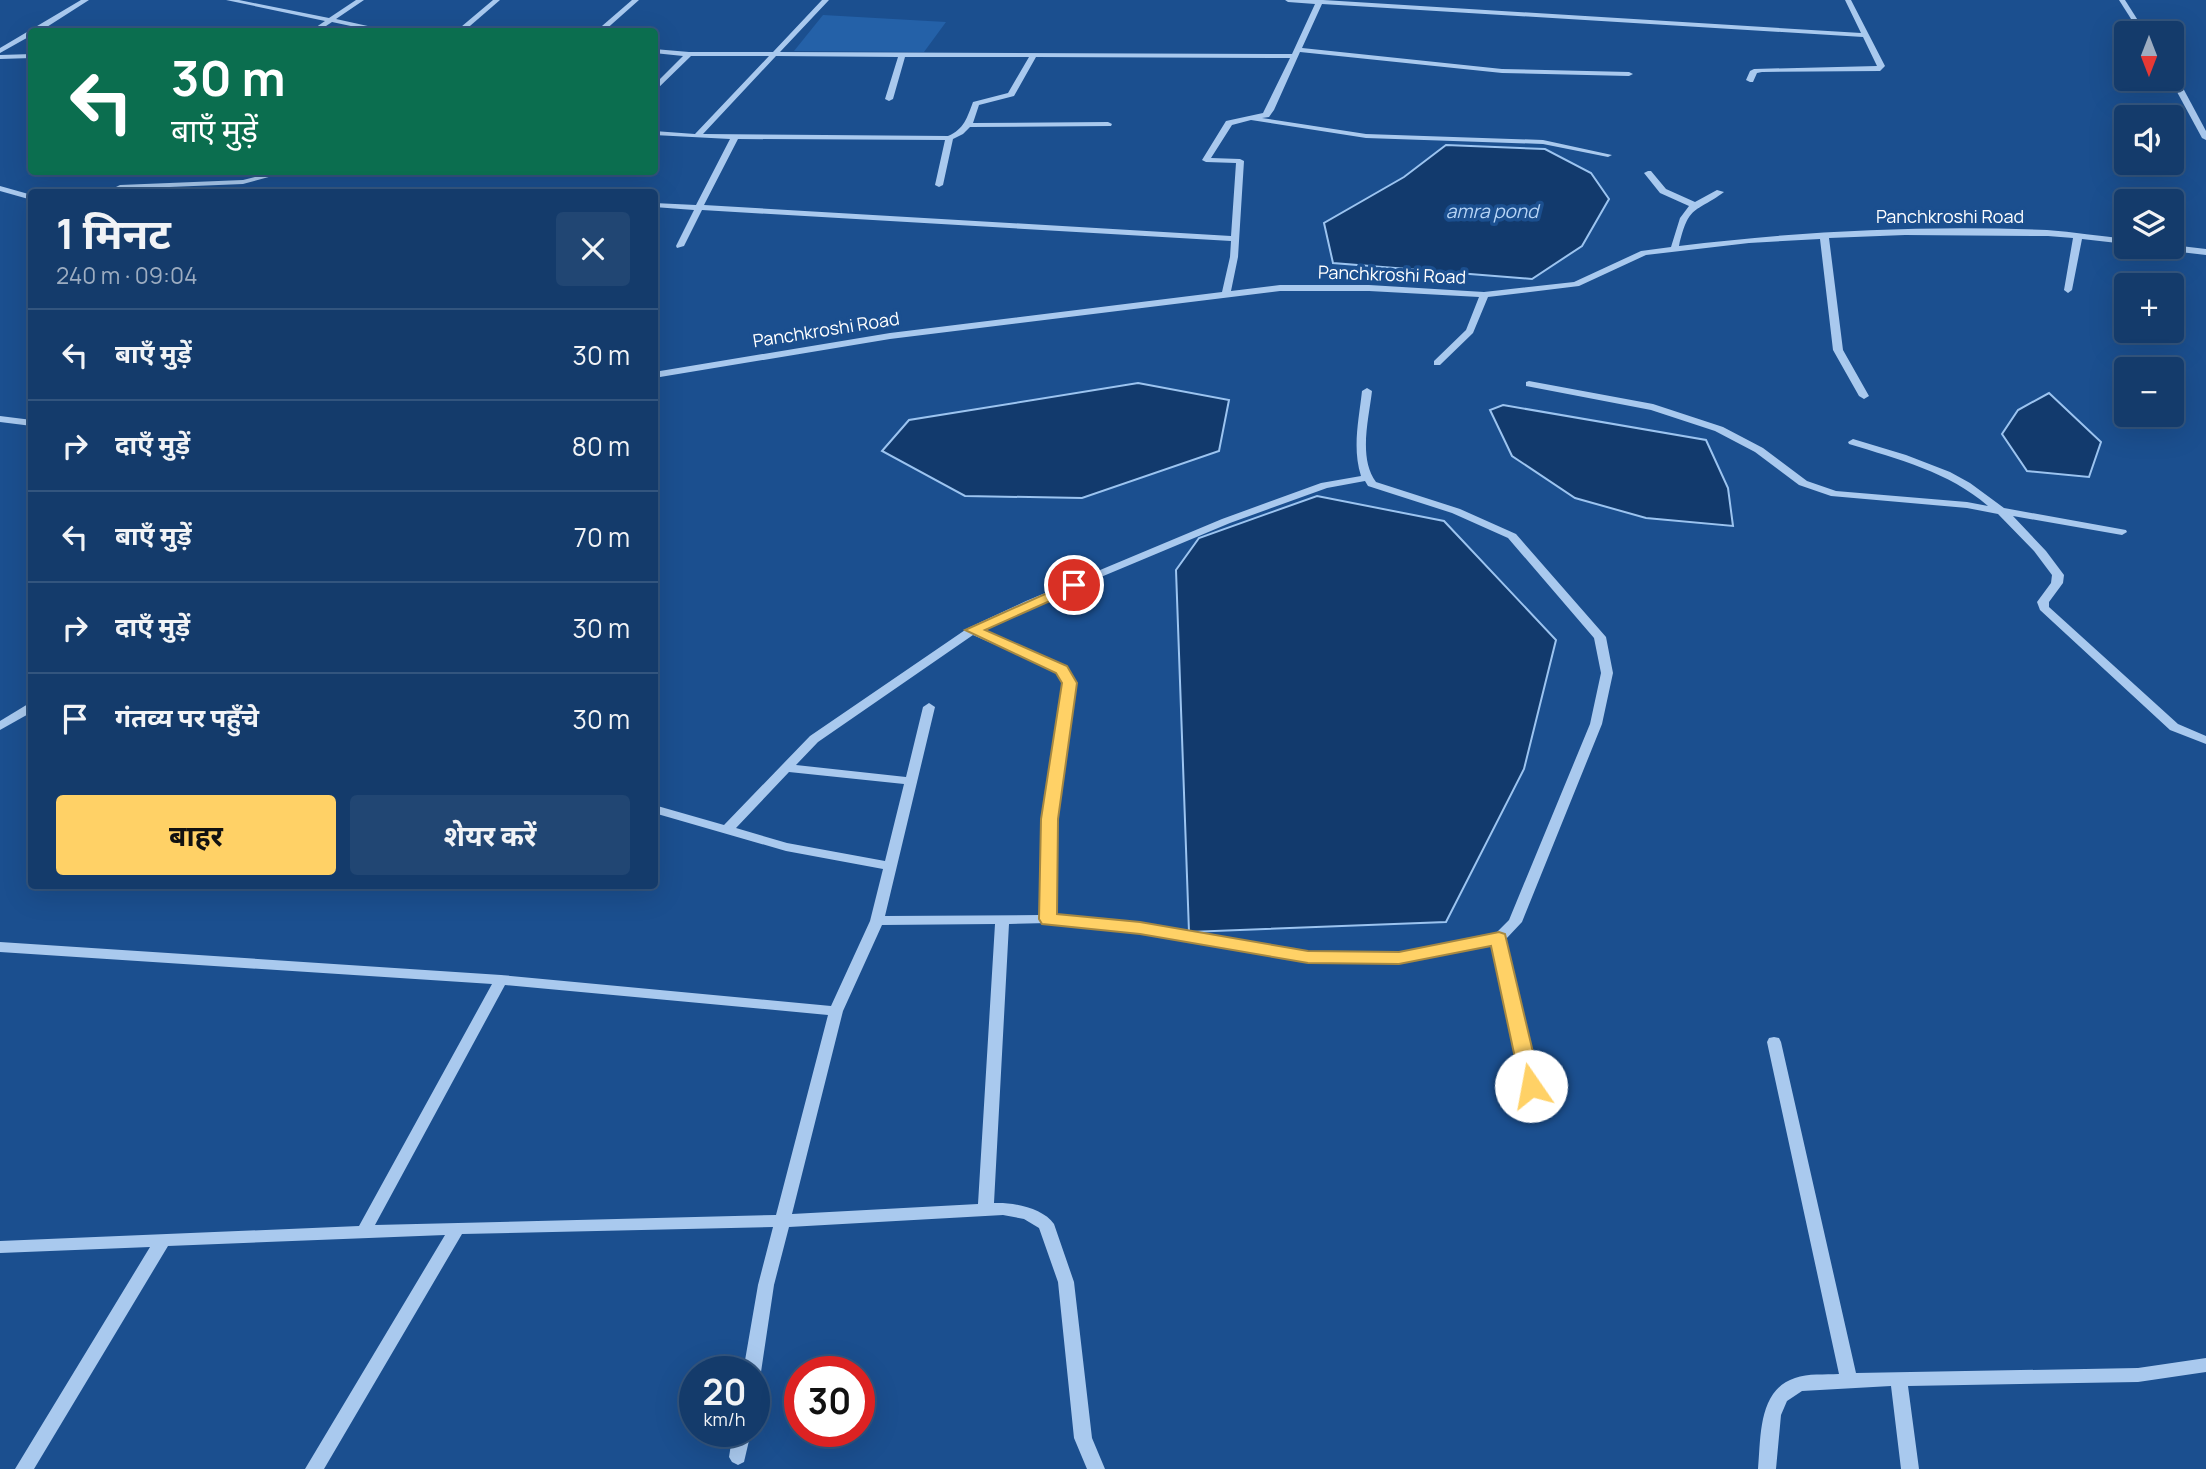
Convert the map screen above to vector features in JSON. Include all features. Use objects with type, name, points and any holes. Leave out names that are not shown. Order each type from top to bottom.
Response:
[{"type":"street","points":[[39,28],[86,0]]},
{"type":"street","points":[[229,0],[370,28]]},
{"type":"street","points":[[319,28],[361,0]]},
{"type":"street","points":[[463,28],[497,0]]},
{"type":"street","points":[[603,28],[636,0]]},
{"type":"street","points":[[697,136],[826,0]]},
{"type":"street","points":[[1288,0],[1866,35]]},
{"type":"street","points":[[1750,80],[1754,71],[1762,70],[1880,69],[1881,66],[1848,0]]},
{"type":"street","points":[[2122,0],[2135,21]]},
{"type":"street","points":[[1226,295],[1235,239],[1240,161],[1206,160],[1229,123],[1266,115],[1270,110],[1320,1]]},
{"type":"street","points":[[0,51],[28,34]]},
{"type":"street","points":[[658,51],[689,54],[1296,53],[1502,71],[1629,74]]},
{"type":"street","points":[[658,86],[689,54]]},
{"type":"street","points":[[889,99],[902,54]]},
{"type":"street","points":[[658,132],[697,136],[949,138],[962,134],[969,125],[976,104],[1003,97],[1017,88],[1034,54]]},
{"type":"street","points":[[0,57],[28,56]]},
{"type":"street","points":[[2181,91],[2206,138]]},
{"type":"street","points":[[1249,118],[1366,136],[1543,142],[1608,155]]},
{"type":"street","points":[[969,125],[1108,124]]},
{"type":"street","points":[[680,246],[735,136]]},
{"type":"street","points":[[939,185],[949,138]]},
{"type":"street","points":[[1648,173],[1663,191],[1694,205]]},
{"type":"street","points":[[120,187],[243,182],[271,175]]},
{"type":"street","points":[[0,188],[28,197]]},
{"type":"street","points":[[1675,247],[1682,216],[1694,205],[1720,192]]},
{"type":"street","points":[[658,205],[1235,239]]},
{"type":"street","name":"Panchkroshi Road","points":[[658,374],[890,336],[1280,288],[1369,288],[1484,295],[1576,284],[1644,253],[1675,247],[1905,232],[2048,233],[2114,242]]},
{"type":"street","points":[[1824,236],[1838,350],[1864,396]]},
{"type":"street","points":[[2068,290],[2078,237]]},
{"type":"street","points":[[2184,250],[2206,252]]},
{"type":"street","points":[[1437,363],[1470,331],[1484,295]]},
{"type":"street","points":[[1529,384],[1653,407],[1719,429],[1759,450],[1803,483],[1826,492],[2004,511],[2122,532]]},
{"type":"street","points":[[877,921],[1048,919],[1140,928],[1308,957],[1399,958],[1499,938],[1516,922],[1597,724],[1607,673],[1600,637],[1512,536],[1456,511],[1372,484],[1365,478],[1361,464],[1367,391]]},
{"type":"street","points":[[0,419],[28,422]]},
{"type":"street","points":[[1853,442],[1945,472],[1975,487],[2004,511],[2058,575],[2057,583],[2043,602],[2044,608],[2165,720],[2206,740]]},
{"type":"street","points":[[726,831],[814,739],[972,630],[1226,521],[1325,485],[1365,478]]},
{"type":"street","points":[[972,630],[1062,670],[1069,683],[1049,819],[1048,919]]},
{"type":"street","points":[[755,1356],[766,1286],[785,1221],[836,1011],[877,921],[929,707]]},
{"type":"street","points":[[0,726],[28,709]]},
{"type":"street","points":[[787,768],[911,782]]},
{"type":"street","points":[[658,810],[786,847],[890,866]]},
{"type":"street","points":[[986,1209],[1002,920]]},
{"type":"street","points":[[1499,938],[1531,1086]]},
{"type":"street","points":[[0,947],[501,981],[836,1011]]},
{"type":"street","points":[[364,1231],[501,981]]},
{"type":"street","points":[[1774,1042],[1849,1380]]},
{"type":"street","points":[[0,1247],[364,1231],[785,1221],[986,1209],[1028,1214],[1046,1224],[1066,1282],[1083,1438],[1096,1469]]},
{"type":"street","points":[[314,1469],[457,1228]]},
{"type":"street","points":[[24,1469],[163,1240]]},
{"type":"street","points":[[1767,1469],[1772,1415],[1781,1396],[1798,1384],[1849,1380],[2138,1376],[2206,1365]]},
{"type":"street","points":[[1899,1379],[1910,1469]]},
{"type":"street","points":[[738,1457],[740,1447]]},
{"type":"shaded area","points":[[823,15],[946,22],[924,52],[794,51]]},
{"type":"water","name":"amra pond","points":[[1446,145],[1545,149],[1591,173],[1609,199],[1582,246],[1532,279],[1333,263],[1324,223],[1404,177]]},
{"type":"water","points":[[1138,383],[1229,400],[1219,451],[1082,498],[965,496],[882,451],[909,420]]},
{"type":"water","points":[[2049,393],[2101,442],[2089,477],[2027,471],[2002,434],[2018,410]]},
{"type":"water","points":[[1503,405],[1706,440],[1728,488],[1733,526],[1646,518],[1575,498],[1512,456],[1490,410]]},
{"type":"water","points":[[1317,496],[1444,521],[1556,640],[1524,769],[1446,922],[1189,932],[1176,570],[1199,538]]},
{"type":"route","points":[[1074,585],[972,630],[1044,660],[1062,670],[1069,683],[1069,698],[1049,819],[1048,919],[1140,928],[1308,957],[1399,958],[1499,938],[1531,1086]]}]
